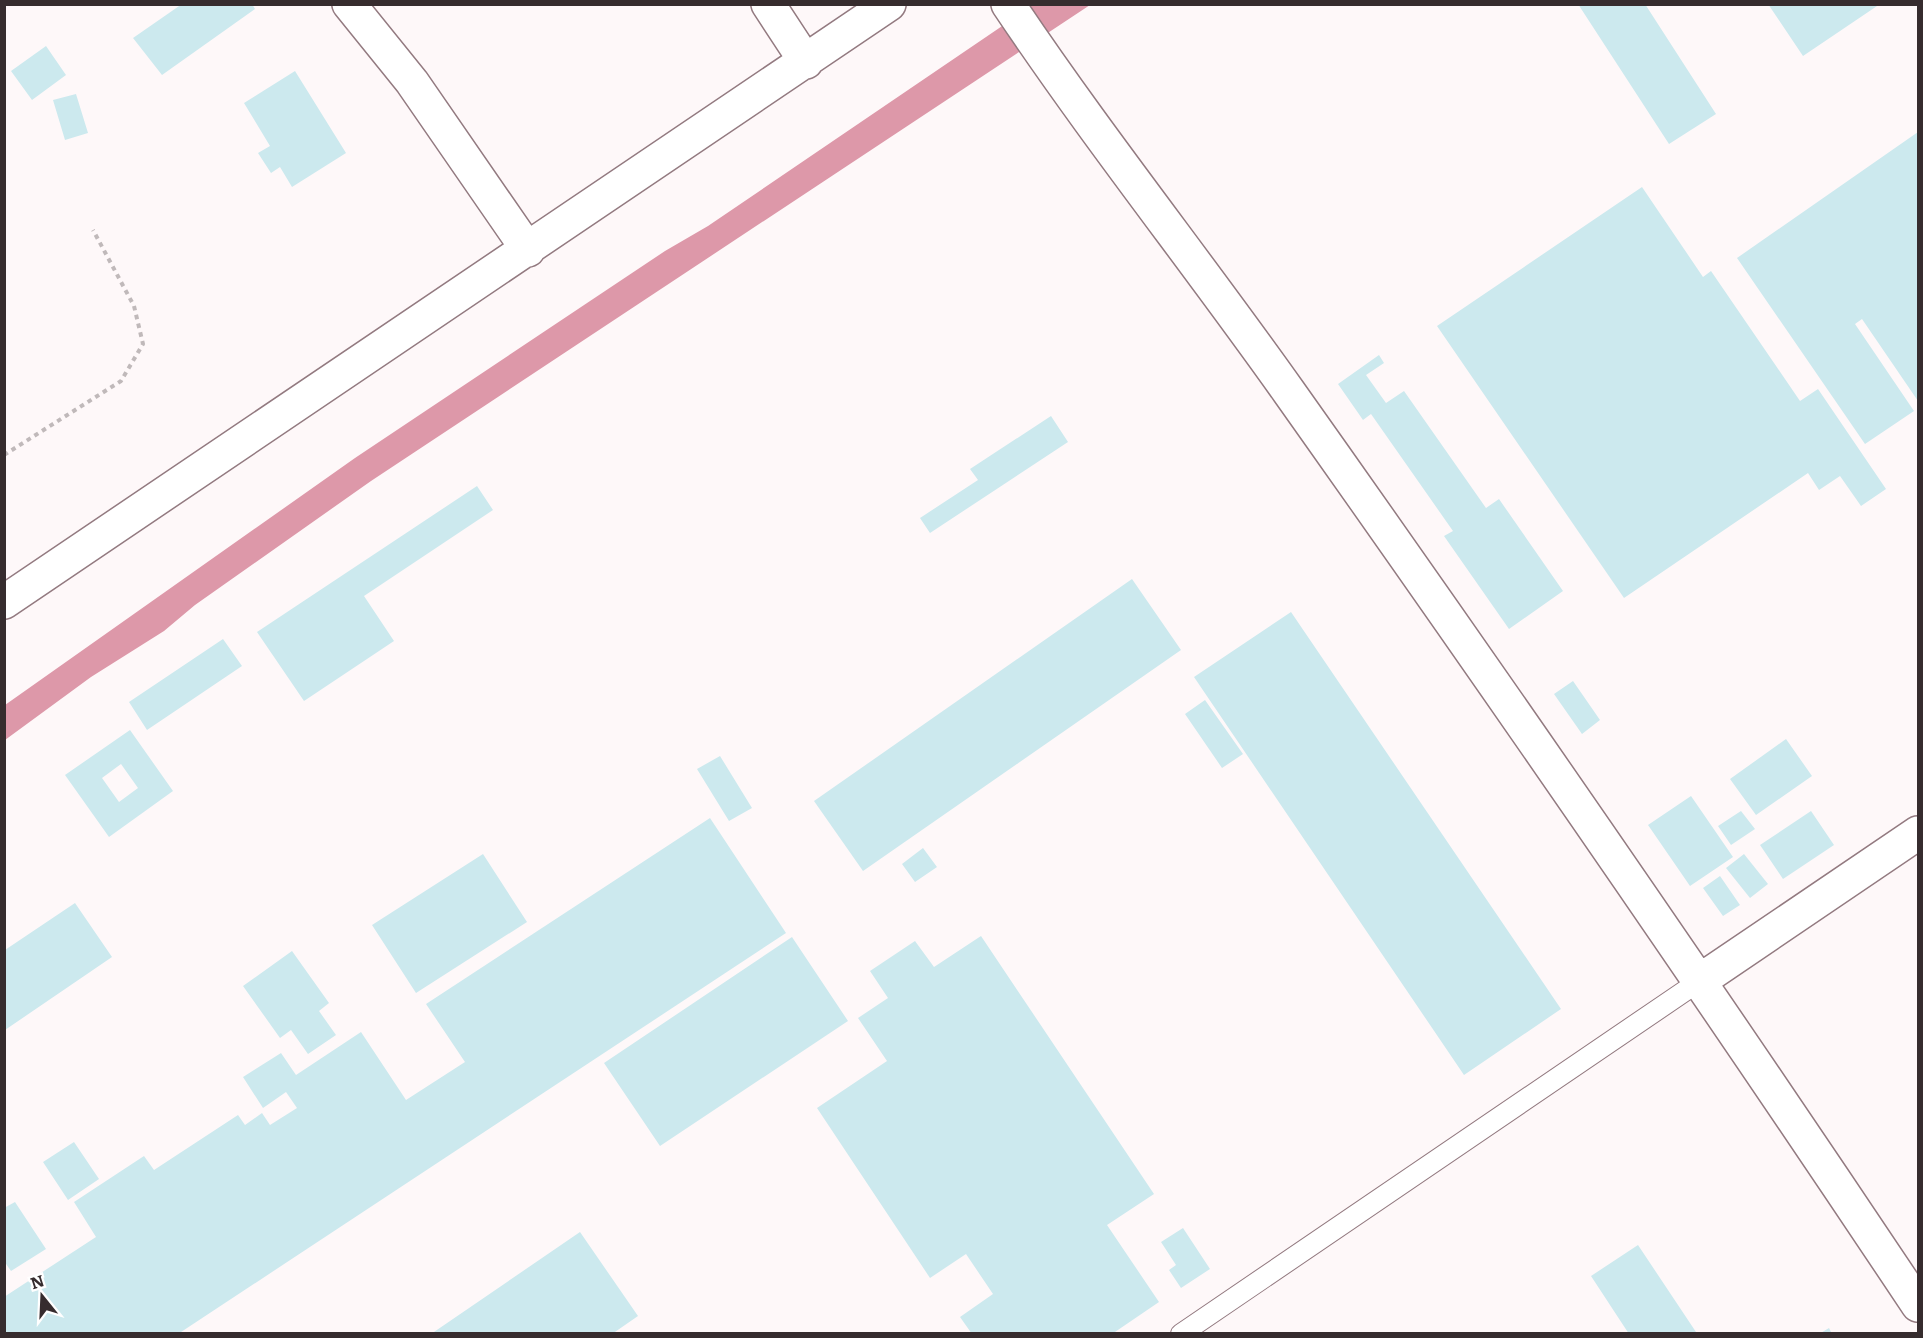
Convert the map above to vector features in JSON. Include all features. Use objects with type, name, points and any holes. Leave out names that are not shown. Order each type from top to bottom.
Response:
[{"type":"street","points":[[349,4],[412,82],[528,250]]},
{"type":"street","points":[[768,4],[806,62]]},
{"type":"street","points":[[4,602],[889,4]]},
{"type":"street","points":[[1009,6],[1049,66],[1286,388],[1701,980],[1918,1305]]},
{"type":"street","points":[[1701,980],[1918,833]]},
{"type":"lane","points":[[1181,1334],[1701,980]]},
{"type":"path","points":[[4,455],[121,381],[143,344],[134,306],[93,230]]},
{"type":"shaded area","points":[[1033,5],[1090,5],[371,481],[195,605],[164,631],[91,677],[5,740],[5,705],[355,458],[665,251],[708,226]]},
{"type":"building","points":[[182,4],[252,4],[255,9],[162,75],[133,38]]},
{"type":"building","points":[[1578,4],[1645,4],[1716,114],[1669,144]]},
{"type":"building","points":[[1768,4],[1880,4],[1803,56]]},
{"type":"building","points":[[46,46],[66,75],[32,100],[11,71]]},
{"type":"building","points":[[295,71],[346,153],[292,187],[280,167],[271,173],[258,153],[270,146],[244,103]]},
{"type":"building","points":[[76,94],[88,133],[65,140],[53,100]]},
{"type":"building","points":[[1918,132],[1918,401],[1862,319],[1855,324],[1914,411],[1865,444],[1737,258]]},
{"type":"building","points":[[1642,187],[1703,277],[1711,271],[1800,401],[1818,389],[1886,489],[1861,506],[1840,476],[1819,490],[1808,473],[1624,598],[1437,326]]},
{"type":"building","points":[[1379,355],[1384,363],[1366,375],[1386,403],[1404,391],[1486,508],[1499,499],[1563,591],[1509,629],[1444,536],[1453,531],[1371,414],[1363,420],[1338,384]]},
{"type":"building","points":[[1051,416],[1068,442],[930,533],[920,518],[978,480],[970,469]]},
{"type":"building","points":[[477,486],[493,510],[364,596],[394,641],[304,701],[257,632]]},
{"type":"building","points":[[1132,579],[1181,650],[863,871],[814,801]]},
{"type":"building","points":[[1291,612],[1561,1009],[1464,1075],[1194,677]]},
{"type":"building","points":[[223,639],[242,666],[147,730],[129,702]]},
{"type":"building","points":[[1573,681],[1600,720],[1582,734],[1554,694]]},
{"type":"building","points":[[1205,700],[1243,754],[1222,768],[1185,714]]},
{"type":"building","points":[[130,730],[173,791],[109,837],[65,775]],"holes":[[[121,764],[138,788],[119,802],[102,778]]]},
{"type":"building","points":[[1786,739],[1812,776],[1756,815],[1730,779]]},
{"type":"building","points":[[720,756],[752,808],[729,821],[697,769]]},
{"type":"building","points":[[1691,796],[1733,857],[1690,886],[1648,825]]},
{"type":"building","points":[[1741,811],[1755,829],[1731,845],[1718,826]]},
{"type":"building","points":[[1811,811],[1834,845],[1783,879],[1760,845]]},
{"type":"building","points":[[710,818],[786,933],[178,1334],[4,1334],[4,1297],[96,1237],[74,1202],[144,1156],[154,1170],[238,1115],[245,1125],[262,1113],[270,1125],[297,1108],[286,1092],[263,1108],[243,1077],[281,1053],[296,1075],[361,1032],[406,1100],[465,1062],[426,1004]]},
{"type":"building","points":[[923,848],[937,867],[915,882],[902,864]]},
{"type":"building","points":[[483,854],[527,922],[416,993],[372,925]]},
{"type":"building","points":[[1744,854],[1768,884],[1750,898],[1726,868]]},
{"type":"building","points":[[1720,876],[1740,905],[1723,916],[1703,888]]},
{"type":"building","points":[[75,903],[112,957],[5,1030],[5,950]]},
{"type":"building","points":[[981,936],[1154,1194],[1107,1225],[1159,1302],[1112,1334],[972,1334],[960,1317],[993,1294],[966,1254],[930,1278],[817,1108],[887,1061],[858,1018],[888,998],[870,971],[915,941],[934,967]]},
{"type":"building","points":[[792,937],[848,1021],[660,1146],[604,1063]]},
{"type":"building","points":[[292,951],[329,1003],[319,1011],[336,1035],[308,1054],[291,1030],[280,1038],[243,986]]},
{"type":"building","points":[[74,1142],[99,1179],[68,1200],[43,1162]]},
{"type":"building","points":[[15,1202],[46,1249],[11,1271],[4,1261],[4,1208]]},
{"type":"building","points":[[1183,1228],[1210,1269],[1181,1288],[1169,1270],[1176,1265],[1161,1242]]},
{"type":"building","points":[[580,1232],[638,1316],[612,1334],[431,1334]]},
{"type":"building","points":[[1638,1245],[1696,1332],[1694,1334],[1629,1334],[1591,1276]]},
{"type":"building","points":[[1829,1328],[1832,1334],[1819,1334]]}]
